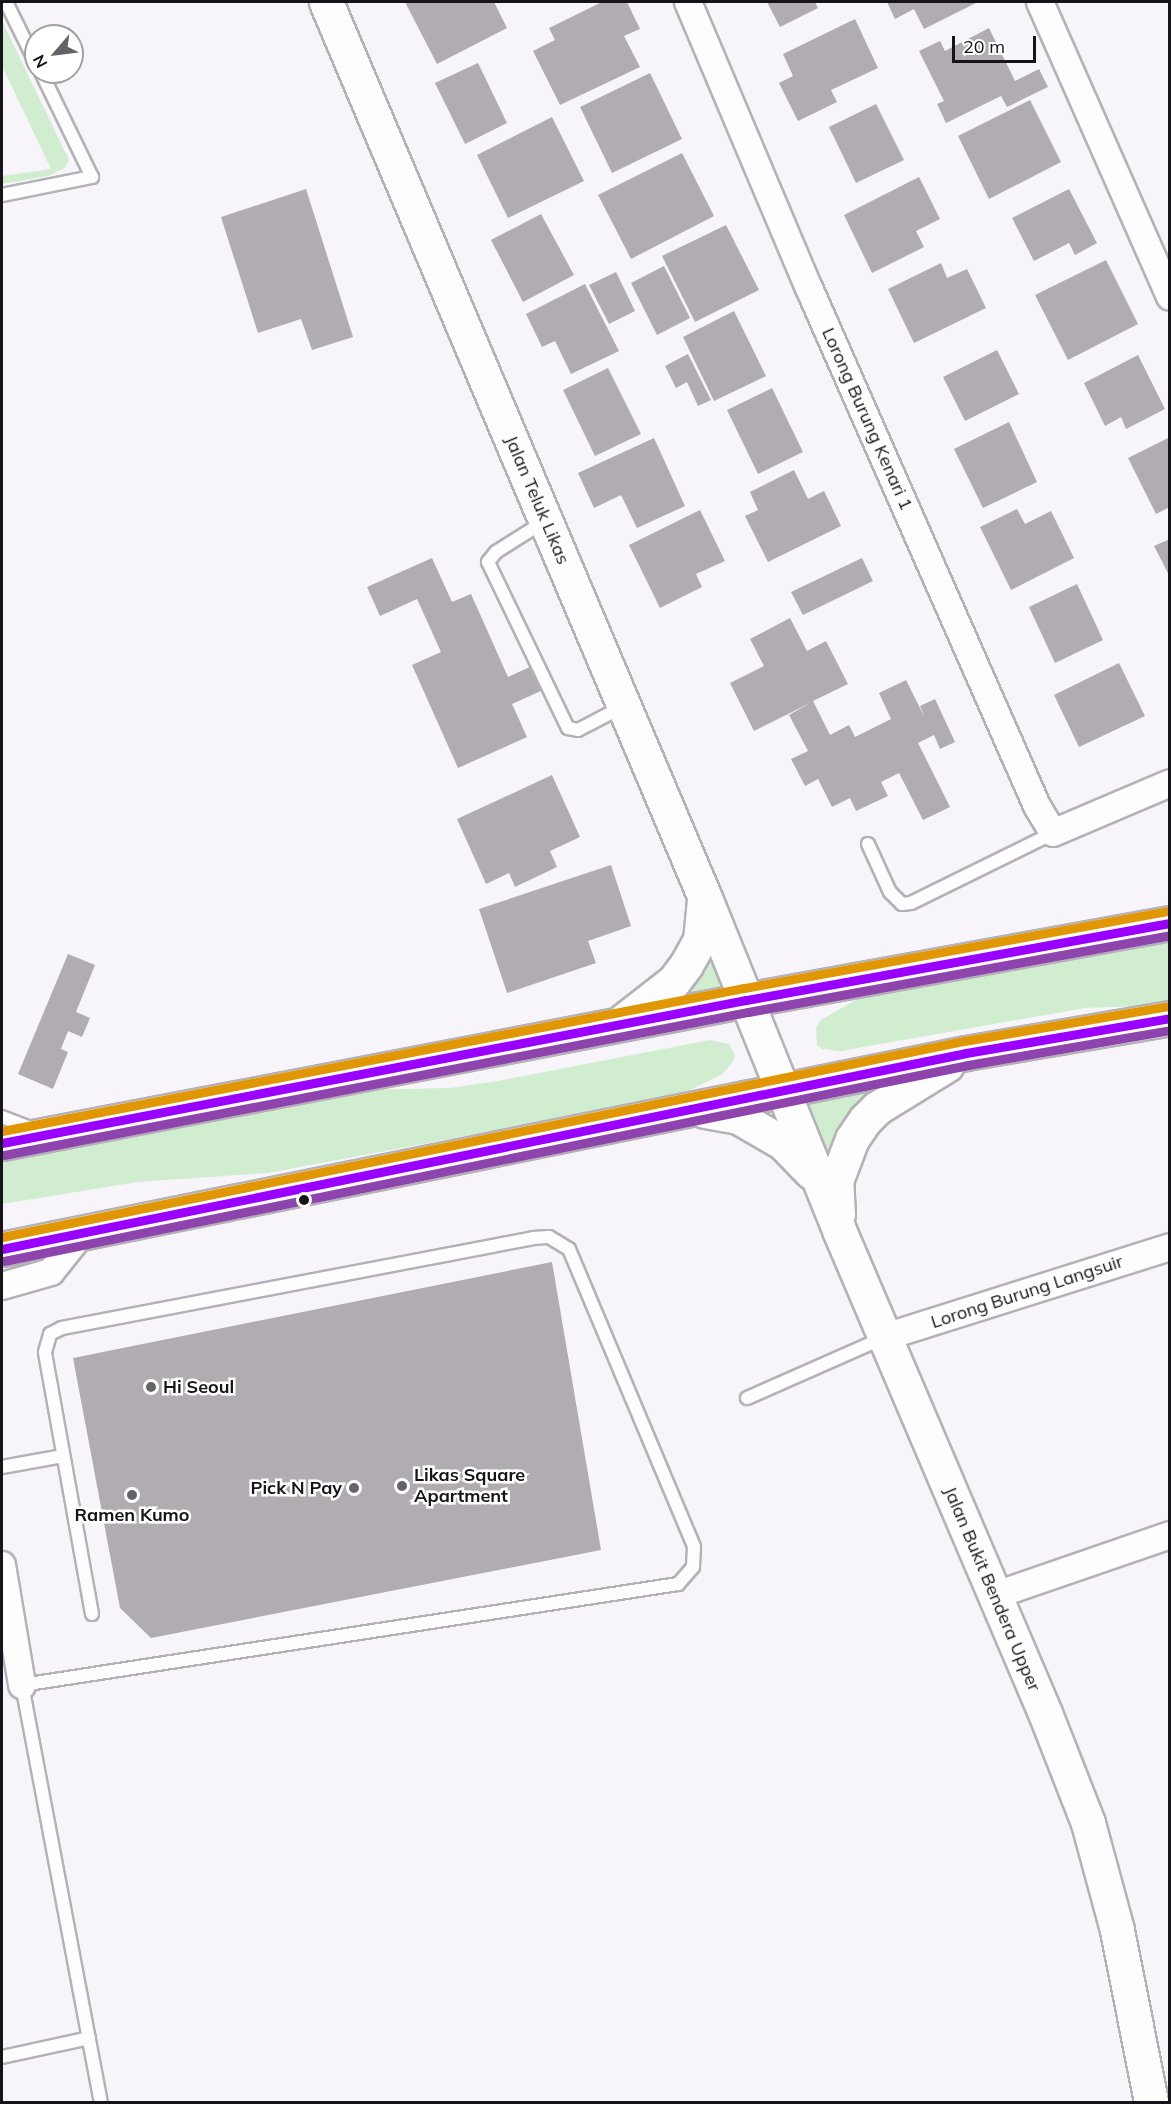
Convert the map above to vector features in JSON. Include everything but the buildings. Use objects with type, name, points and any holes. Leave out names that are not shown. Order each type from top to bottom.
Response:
[{"type":"main road","name":"Jalan Teluk Likas","points":[[326,2],[705,898],[783,1091]]},
{"type":"main road","points":[[618,1024],[674,981],[686,965],[700,940],[705,898]]},
{"type":"main road","points":[[2,1143],[618,1024],[1170,923]]},
{"type":"main road","points":[[2,1249],[966,1053],[1170,1018]]},
{"type":"main road","points":[[839,1230],[836,1181],[852,1138],[877,1108],[966,1053]]},
{"type":"main road","name":"Jalan Bukit Bendera Upper","points":[[783,1091],[839,1230],[996,1595],[1088,1823],[1117,1930],[1151,2103]]},
{"type":"main road","points":[[694,1109],[738,1117],[783,1143],[820,1182]]},
{"type":"street","name":"Lorong Burung Kenari 1","points":[[688,2],[809,288],[1037,806],[1053,833]]},
{"type":"street","points":[[1040,2],[1170,297]]},
{"type":"street","points":[[1053,833],[1170,783]]},
{"type":"street","points":[[2,1286],[51,1272],[82,1233]]},
{"type":"street","name":"Lorong Burung Langsuir","points":[[885,1337],[1170,1246]]},
{"type":"street","points":[[996,1595],[1170,1535]]},
{"type":"street","points":[[2,1572],[22,1685]]},
{"type":"lane","points":[[6,2],[24,39]]},
{"type":"lane","points":[[2,195],[92,177],[47,84]]},
{"type":"lane","points":[[545,521],[496,552],[488,562],[568,728],[578,730],[624,706]]},
{"type":"lane","points":[[868,844],[890,892],[902,904],[911,903],[1053,833]]},
{"type":"lane","points":[[2,1116],[48,1134]]},
{"type":"lane","points":[[92,1614],[45,1352],[50,1334],[62,1328],[549,1236],[569,1249],[694,1548],[693,1567],[678,1584],[22,1685],[101,2103]]},
{"type":"lane","points":[[747,1398],[885,1337]]},
{"type":"lane","points":[[2,1467],[63,1456]]},
{"type":"lane","points":[[2,2057],[89,2038]]},
{"type":"green space","points":[[2,21],[24,67],[24,84],[32,84],[69,160],[65,168],[48,176],[2,184],[2,176],[51,169],[2,66]]},
{"type":"green space","points":[[706,939],[727,987],[676,998]]},
{"type":"green space","points":[[1169,939],[1169,1005],[1085,1008],[841,1051],[822,1049],[817,1045],[816,1028],[821,1020],[859,998]]},
{"type":"green space","points":[[710,1040],[729,1044],[735,1056],[731,1064],[721,1075],[675,1097],[268,1173],[138,1182],[2,1204],[2,1155],[365,1090],[450,1088],[498,1081]]},
{"type":"green space","points":[[895,1087],[834,1167],[809,1105],[811,1102]]},
{"type":"transit line","points":[[2,1131],[744,988],[1168,911]]},
{"type":"transit line","points":[[2,1143],[746,1000],[1170,923]]},
{"type":"transit line","points":[[4,1155],[748,1012],[1170,935]]},
{"type":"transit line","points":[[2,1237],[964,1041],[1168,1006]]},
{"type":"transit line","points":[[2,1249],[966,1053],[1170,1018]]},
{"type":"transit line","points":[[4,1261],[968,1065],[1170,1030]]},
{"type":"place","name":"Hi Seoul","points":[[151,1387]]},
{"type":"place","name":"Likas Square Apartment","points":[[402,1486]]},
{"type":"place","name":"Pick N Pay","points":[[354,1488]]},
{"type":"place","name":"Ramen Kumo","points":[[132,1495]]}]
